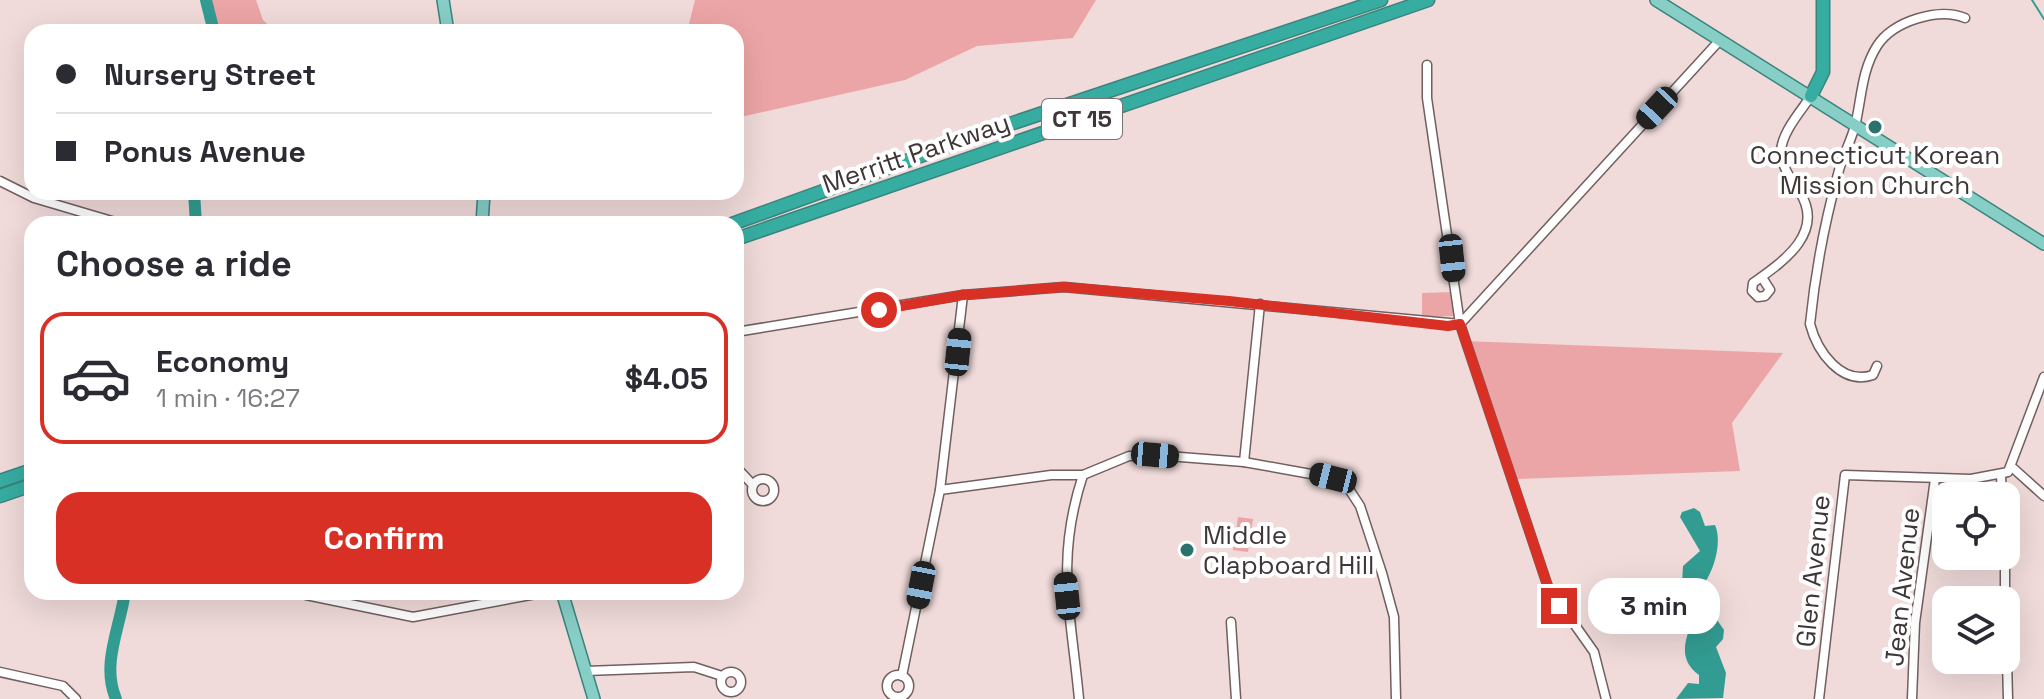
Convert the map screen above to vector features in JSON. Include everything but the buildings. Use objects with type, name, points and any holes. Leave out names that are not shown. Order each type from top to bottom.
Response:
[{"type":"highway","points":[[1360,7],[1375,0]]},
{"type":"highway","name":"Merritt Parkway","points":[[744,220],[992,130],[1381,0]]},
{"type":"highway","name":"Merritt Parkway","points":[[744,236],[1428,0]]},
{"type":"highway","points":[[1811,96],[1823,72],[1823,0]]},
{"type":"highway","points":[[0,481],[24,473]]},
{"type":"highway","points":[[0,496],[24,488]]},
{"type":"main road","points":[[443,0],[447,24]]},
{"type":"main road","points":[[1656,0],[2044,244]]},
{"type":"main road","points":[[564,600],[594,699]]},
{"type":"street","points":[[1877,366],[1873,375],[1863,379],[1848,375],[1815,344],[1810,324],[1838,172],[1856,124],[1864,70],[1879,42],[1908,23],[1926,17],[1950,12],[1965,18]]},
{"type":"street","points":[[744,331],[963,295],[1064,287],[1260,304],[1448,326],[1460,324],[1720,40]]},
{"type":"street","points":[[1427,65],[1427,98],[1460,324],[1548,587],[1594,652],[1606,699]]},
{"type":"street","points":[[1763,279],[1771,268],[1798,248],[1805,234],[1806,205],[1787,174],[1781,151],[1783,141],[1811,96]]},
{"type":"street","points":[[0,181],[24,193]]},
{"type":"street","points":[[41,200],[95,216]]},
{"type":"street","points":[[902,676],[940,490],[963,295]]},
{"type":"street","points":[[1244,462],[1260,304]]},
{"type":"street","points":[[2001,482],[2001,476],[2013,468],[2044,377]]},
{"type":"street","points":[[940,490],[1051,475],[1083,475],[1129,456],[1155,455],[1244,462],[1333,478],[1347,486],[1360,506],[1394,617],[1396,699]]},
{"type":"street","points":[[2013,468],[2044,496]]},
{"type":"street","points":[[744,475],[753,485]]},
{"type":"street","points":[[1079,699],[1065,576],[1071,511],[1083,475]]},
{"type":"street","name":"Glen Avenue","points":[[1819,699],[1845,475],[1935,479],[2001,476]]},
{"type":"street","name":"Jean Avenue","points":[[1912,699],[1915,623],[1935,479]]},
{"type":"street","points":[[330,600],[413,617],[504,600]]},
{"type":"street","points":[[1231,622],[1236,699]]},
{"type":"street","points":[[586,671],[699,667],[722,676]]},
{"type":"street","points":[[0,672],[63,686],[76,699]]},
{"type":"street","points":[[2007,674],[2008,699]]},
{"type":"shaded area","points":[[207,0],[256,0],[267,24],[208,24]]},
{"type":"shaded area","points":[[695,0],[1096,0],[1073,38],[977,46],[905,80],[744,116],[744,24],[689,24]]},
{"type":"shaded area","points":[[1453,292],[1456,316],[1422,317],[1422,293]]},
{"type":"shaded area","points":[[1463,341],[1783,353],[1732,423],[1740,471],[1517,479],[1489,393]]},
{"type":"shaded area","points":[[1238,517],[1253,519],[1248,552],[1233,550]]},
{"type":"water","points":[[1694,508],[1700,512],[1705,526],[1715,525],[1718,540],[1716,558],[1701,588],[1682,583],[1683,566],[1700,551],[1680,517],[1682,512]]},
{"type":"water","points":[[1703,612],[1713,614],[1724,630],[1723,639],[1716,647],[1726,673],[1723,698],[1676,699],[1688,683],[1699,684],[1699,675],[1688,662],[1685,648],[1695,616]]},
{"type":"waterway","points":[[206,0],[212,24]]},
{"type":"waterway","points":[[2032,0],[2044,19]]},
{"type":"waterway","points":[[194,200],[196,216]]},
{"type":"waterway","points":[[116,699],[110,673],[111,659],[123,600]]},
{"type":"place","name":"Connecticut Korean Mission Church","points":[[1875,127]]},
{"type":"place","name":"Middle Clapboard Hill","points":[[1187,550]]},
{"type":"route","points":[[879,310],[963,295],[1064,287],[1134,291],[1448,326],[1460,324],[1548,587],[1559,606]]}]
